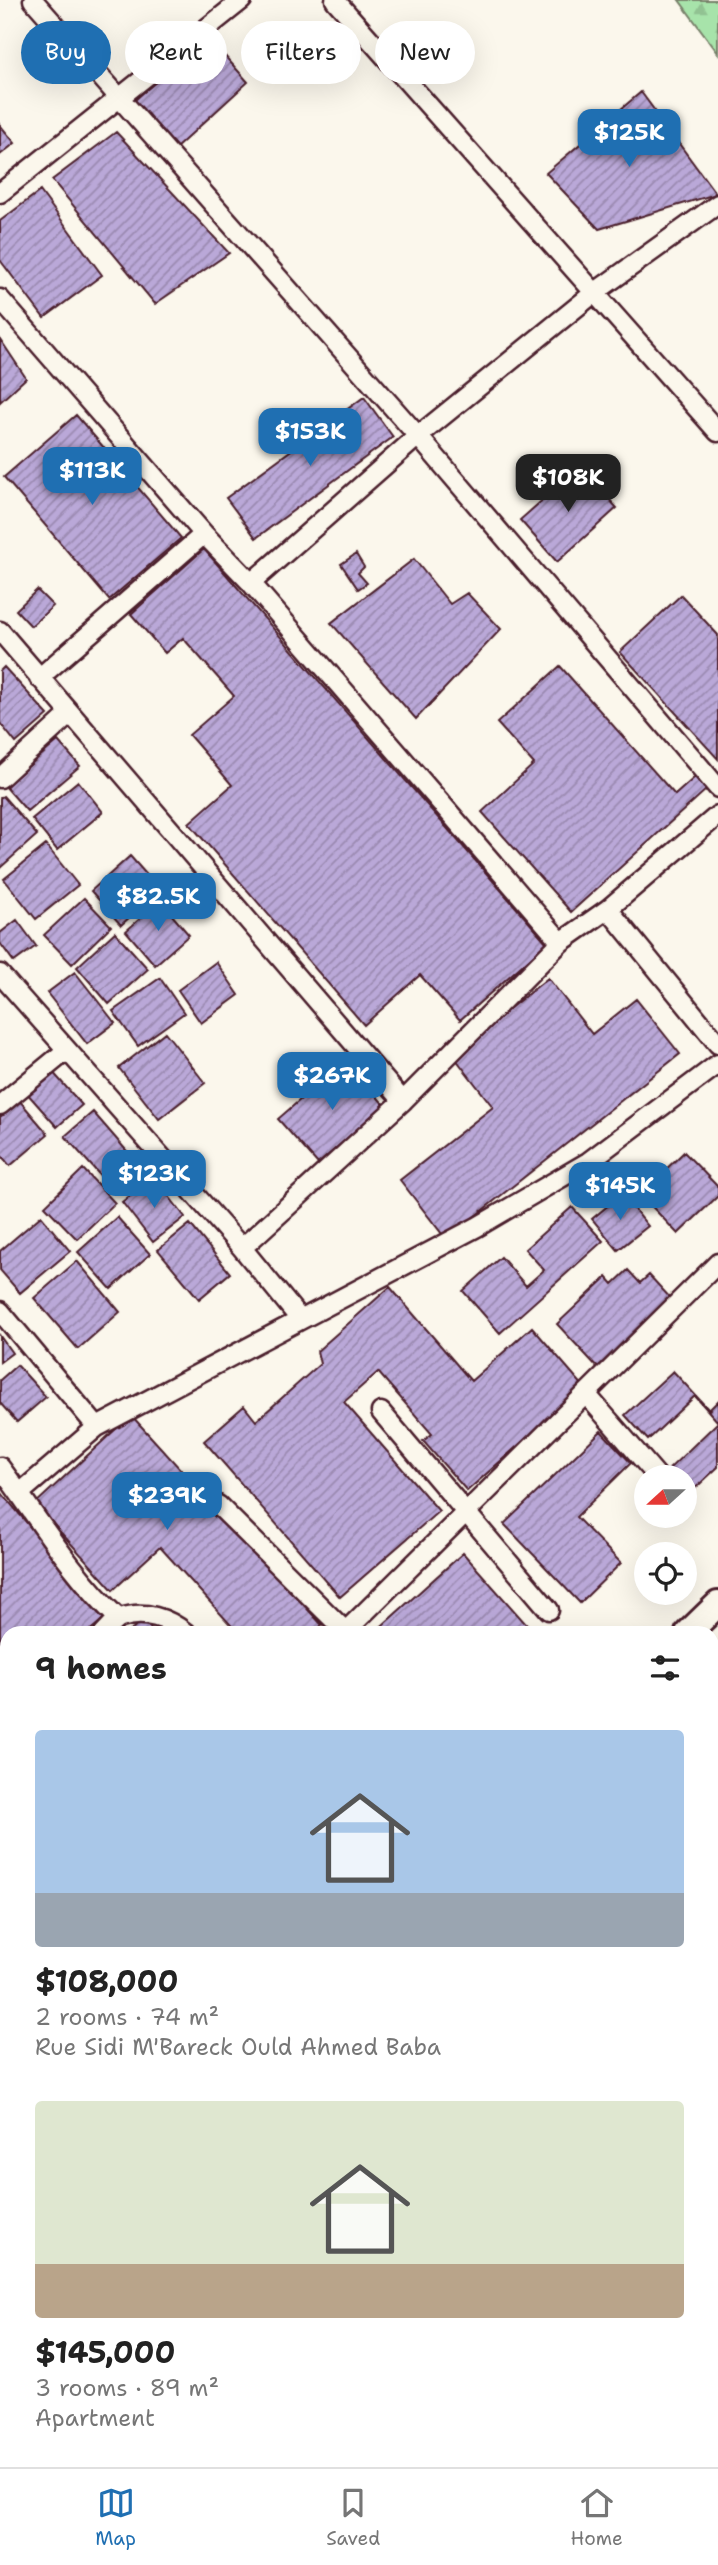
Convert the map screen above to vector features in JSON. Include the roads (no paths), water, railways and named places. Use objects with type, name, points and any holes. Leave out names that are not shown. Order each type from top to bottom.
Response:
[{"type":"street","points":[[33,0],[418,436],[718,788]]},
{"type":"street","points":[[0,193],[242,0]]},
{"type":"street","points":[[335,0],[718,432]]},
{"type":"street","points":[[251,583],[418,436],[594,293],[718,204]]},
{"type":"street","points":[[0,299],[204,534],[251,583],[561,942]]},
{"type":"street","points":[[39,678],[204,534]]},
{"type":"street","points":[[0,631],[403,1101]]},
{"type":"street","points":[[0,778],[70,714]]},
{"type":"street","points":[[242,1248],[403,1101],[561,942],[608,909],[718,815]]},
{"type":"street","points":[[608,909],[718,1044]]},
{"type":"street","points":[[0,974],[242,1248],[300,1319]]},
{"type":"street","points":[[0,1105],[67,1050]]},
{"type":"street","points":[[20,1493],[97,1427],[477,1227],[588,1162],[718,1064]]},
{"type":"street","points":[[351,1626],[718,1263]]},
{"type":"street","points":[[0,1311],[97,1427]]},
{"type":"street","points":[[586,1394],[648,1465]]},
{"type":"street","points":[[381,1412],[549,1611]]},
{"type":"street","points":[[0,1467],[91,1593],[118,1618]]},
{"type":"street","points":[[218,1505],[339,1626]]},
{"type":"street","points":[[697,1626],[718,1604]]},
{"type":"street","points":[[111,1626],[118,1618],[148,1614],[177,1626]]}]
